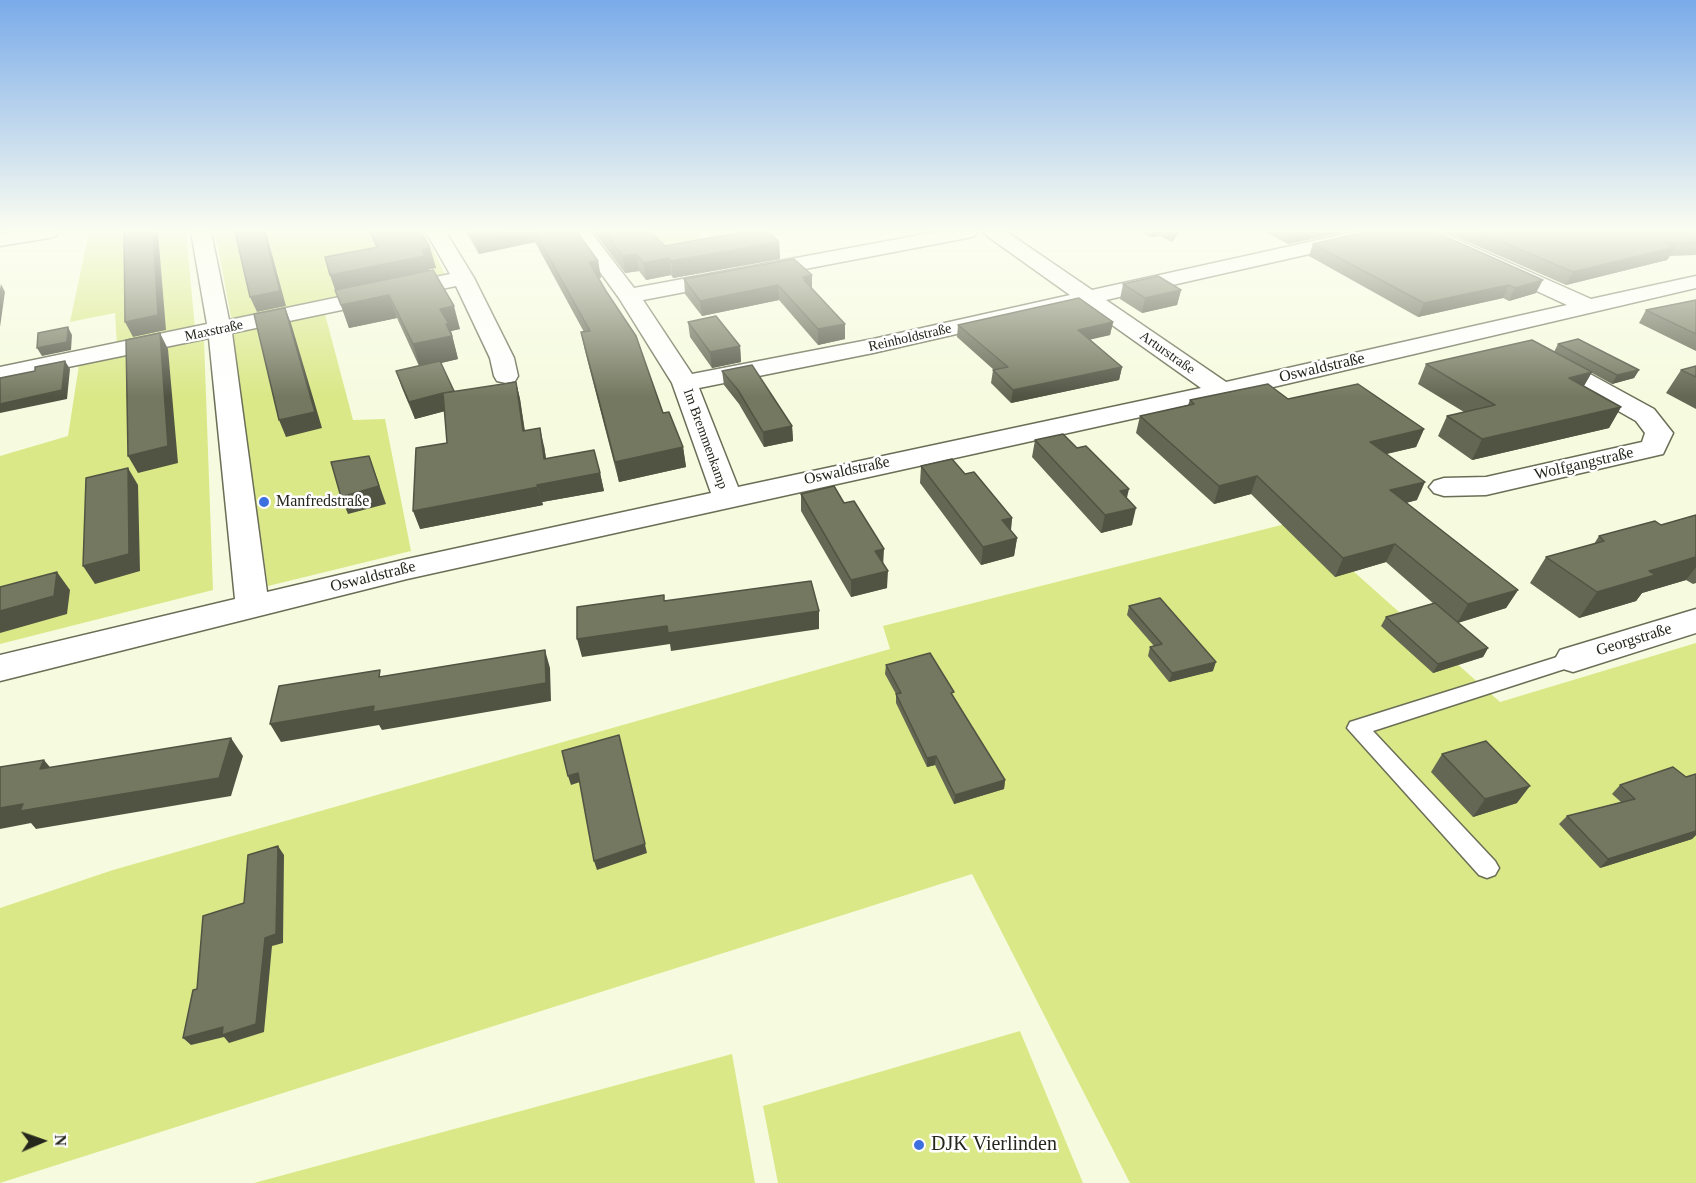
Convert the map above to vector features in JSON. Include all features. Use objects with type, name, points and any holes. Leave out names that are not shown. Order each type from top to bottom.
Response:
[{"type":"street","points":[[212,287],[220,330],[252,606]]},
{"type":"street","name":"Maxstraße","points":[[0,374],[420,287]]},
{"type":"street","points":[[467,287],[501,358],[506,376]]},
{"type":"street","name":"Im Bremmenkamp","points":[[621,287],[685,383],[727,497]]},
{"type":"street","points":[[628,296],[675,287]]},
{"type":"street","name":"Arturstraße","points":[[1072,287],[1222,391]]},
{"type":"street","name":"Reinholdstraße","points":[[685,383],[873,346],[1135,287]]},
{"type":"street","points":[[1546,287],[1587,306]]},
{"type":"street","name":"Oswaldstraße","points":[[0,668],[407,568],[1222,391],[1672,287]]},
{"type":"street","name":"Wolfgangstraße","points":[[1444,487],[1486,486],[1653,448],[1659,433],[1645,415],[1491,329]]},
{"type":"street","name":"Georgstraße","points":[[1573,659],[1696,621]]},
{"type":"lane","points":[[1487,868],[1357,728],[1573,659]]},
{"type":"green space","points":[[77,287],[191,287],[195,328],[117,346],[115,313],[70,322]]},
{"type":"green space","points":[[225,287],[388,287],[322,300],[232,322]]},
{"type":"green space","points":[[325,314],[353,420],[385,419],[411,551],[268,586],[230,333]]},
{"type":"green space","points":[[204,340],[213,590],[0,644],[0,456],[68,436],[79,365]]},
{"type":"green space","points":[[1297,521],[1500,702],[1696,643],[1696,1183],[1130,1183],[972,874],[0,1183],[0,908],[113,870],[890,649],[883,626]]},
{"type":"green space","name":"DJK Vierlinden","points":[[1020,1031],[1083,1183],[778,1183],[763,1106]]},
{"type":"green space","points":[[732,1054],[755,1183],[254,1183]]},
{"type":"building","points":[[125,287],[156,287],[158,315],[125,322]]},
{"type":"building","points":[[248,287],[279,287],[280,291],[250,297]]},
{"type":"building","points":[[349,287],[443,287],[454,306],[440,309],[449,324],[446,324],[452,336],[413,344],[389,295],[341,305],[335,290]]},
{"type":"building","points":[[566,287],[604,287],[636,336],[663,413],[669,412],[683,447],[615,462],[581,332],[590,331]]},
{"type":"building","points":[[690,287],[767,287],[700,301]]},
{"type":"building","points":[[780,287],[811,287],[845,324],[818,329]]},
{"type":"building","points":[[1128,287],[1176,287],[1181,290],[1145,298]]},
{"type":"building","points":[[1394,287],[1499,287],[1424,303]]},
{"type":"building","points":[[1079,298],[1113,322],[1078,330],[1122,367],[1013,390],[993,370],[1008,367],[958,325]]},
{"type":"building","points":[[1696,300],[1696,334],[1646,310]]},
{"type":"building","points":[[285,308],[315,412],[279,420],[254,314]]},
{"type":"building","points":[[716,316],[740,346],[710,352],[688,322]]},
{"type":"building","points":[[68,327],[67,342],[37,348],[38,333]]},
{"type":"building","points":[[160,333],[168,446],[128,456],[126,340]]},
{"type":"building","points":[[1578,339],[1639,370],[1617,375],[1558,344]]},
{"type":"building","points":[[1532,340],[1592,372],[1569,378],[1621,407],[1482,439],[1447,416],[1495,405],[1426,364]]},
{"type":"building","points":[[65,361],[62,390],[0,404],[0,378],[35,371],[35,367]]},
{"type":"building","points":[[440,361],[454,391],[444,393],[516,382],[523,431],[540,428],[544,459],[594,450],[600,473],[413,511],[416,448],[447,443],[443,393],[409,402],[396,371]]},
{"type":"building","points":[[752,365],[792,426],[763,432],[738,390],[722,371]]},
{"type":"building","points":[[1696,366],[1696,377],[1681,370]]},
{"type":"building","points":[[1268,384],[1288,399],[1358,384],[1424,429],[1370,442],[1425,482],[1390,490],[1518,590],[1468,604],[1395,544],[1343,558],[1257,476],[1219,486],[1140,416],[1194,404],[1190,400]]},
{"type":"building","points":[[1063,434],[1077,448],[1086,446],[1129,489],[1120,491],[1136,508],[1105,515],[1035,440]]},
{"type":"building","points":[[369,456],[379,486],[341,497],[331,462]]},
{"type":"building","points":[[952,459],[965,474],[974,472],[1012,518],[1002,520],[1017,538],[983,547],[921,466]]},
{"type":"building","points":[[128,468],[129,554],[83,566],[86,478]]},
{"type":"building","points":[[834,486],[844,503],[854,501],[884,549],[875,551],[888,571],[851,580],[801,494]]},
{"type":"building","points":[[1696,515],[1696,557],[1649,571],[1655,575],[1597,592],[1546,557],[1604,541],[1599,536],[1655,521],[1661,525]]},
{"type":"building","points":[[57,572],[54,596],[0,611],[0,587]]},
{"type":"building","points":[[811,581],[819,611],[668,633],[667,626],[577,639],[577,607],[664,595],[664,601]]},
{"type":"building","points":[[1160,598],[1216,662],[1172,673],[1150,647],[1162,644],[1129,606]]},
{"type":"building","points":[[1435,603],[1488,648],[1438,664],[1386,617]]},
{"type":"building","points":[[545,650],[546,683],[373,712],[374,706],[270,724],[279,686],[380,670],[379,677]]},
{"type":"building","points":[[930,653],[954,692],[951,693],[1005,780],[955,795],[936,756],[927,758],[896,694],[901,693],[886,665]]},
{"type":"building","points":[[619,735],[645,844],[594,861],[578,773],[568,776],[562,751]]},
{"type":"building","points":[[231,738],[219,778],[20,811],[23,804],[0,808],[0,767],[44,760],[40,769]]},
{"type":"building","points":[[1486,741],[1530,786],[1485,799],[1442,754]]},
{"type":"building","points":[[1673,767],[1686,777],[1696,774],[1696,831],[1608,859],[1567,816],[1635,799],[1620,785]]},
{"type":"building","points":[[278,846],[276,934],[265,938],[256,1024],[222,1035],[223,1027],[183,1038],[193,990],[197,989],[203,916],[244,903],[248,855]]},
{"type":"place","name":"Manfredstraße","points":[[264,502]]},
{"type":"place","name":"DJK Vierlinden","points":[[919,1145]]}]
